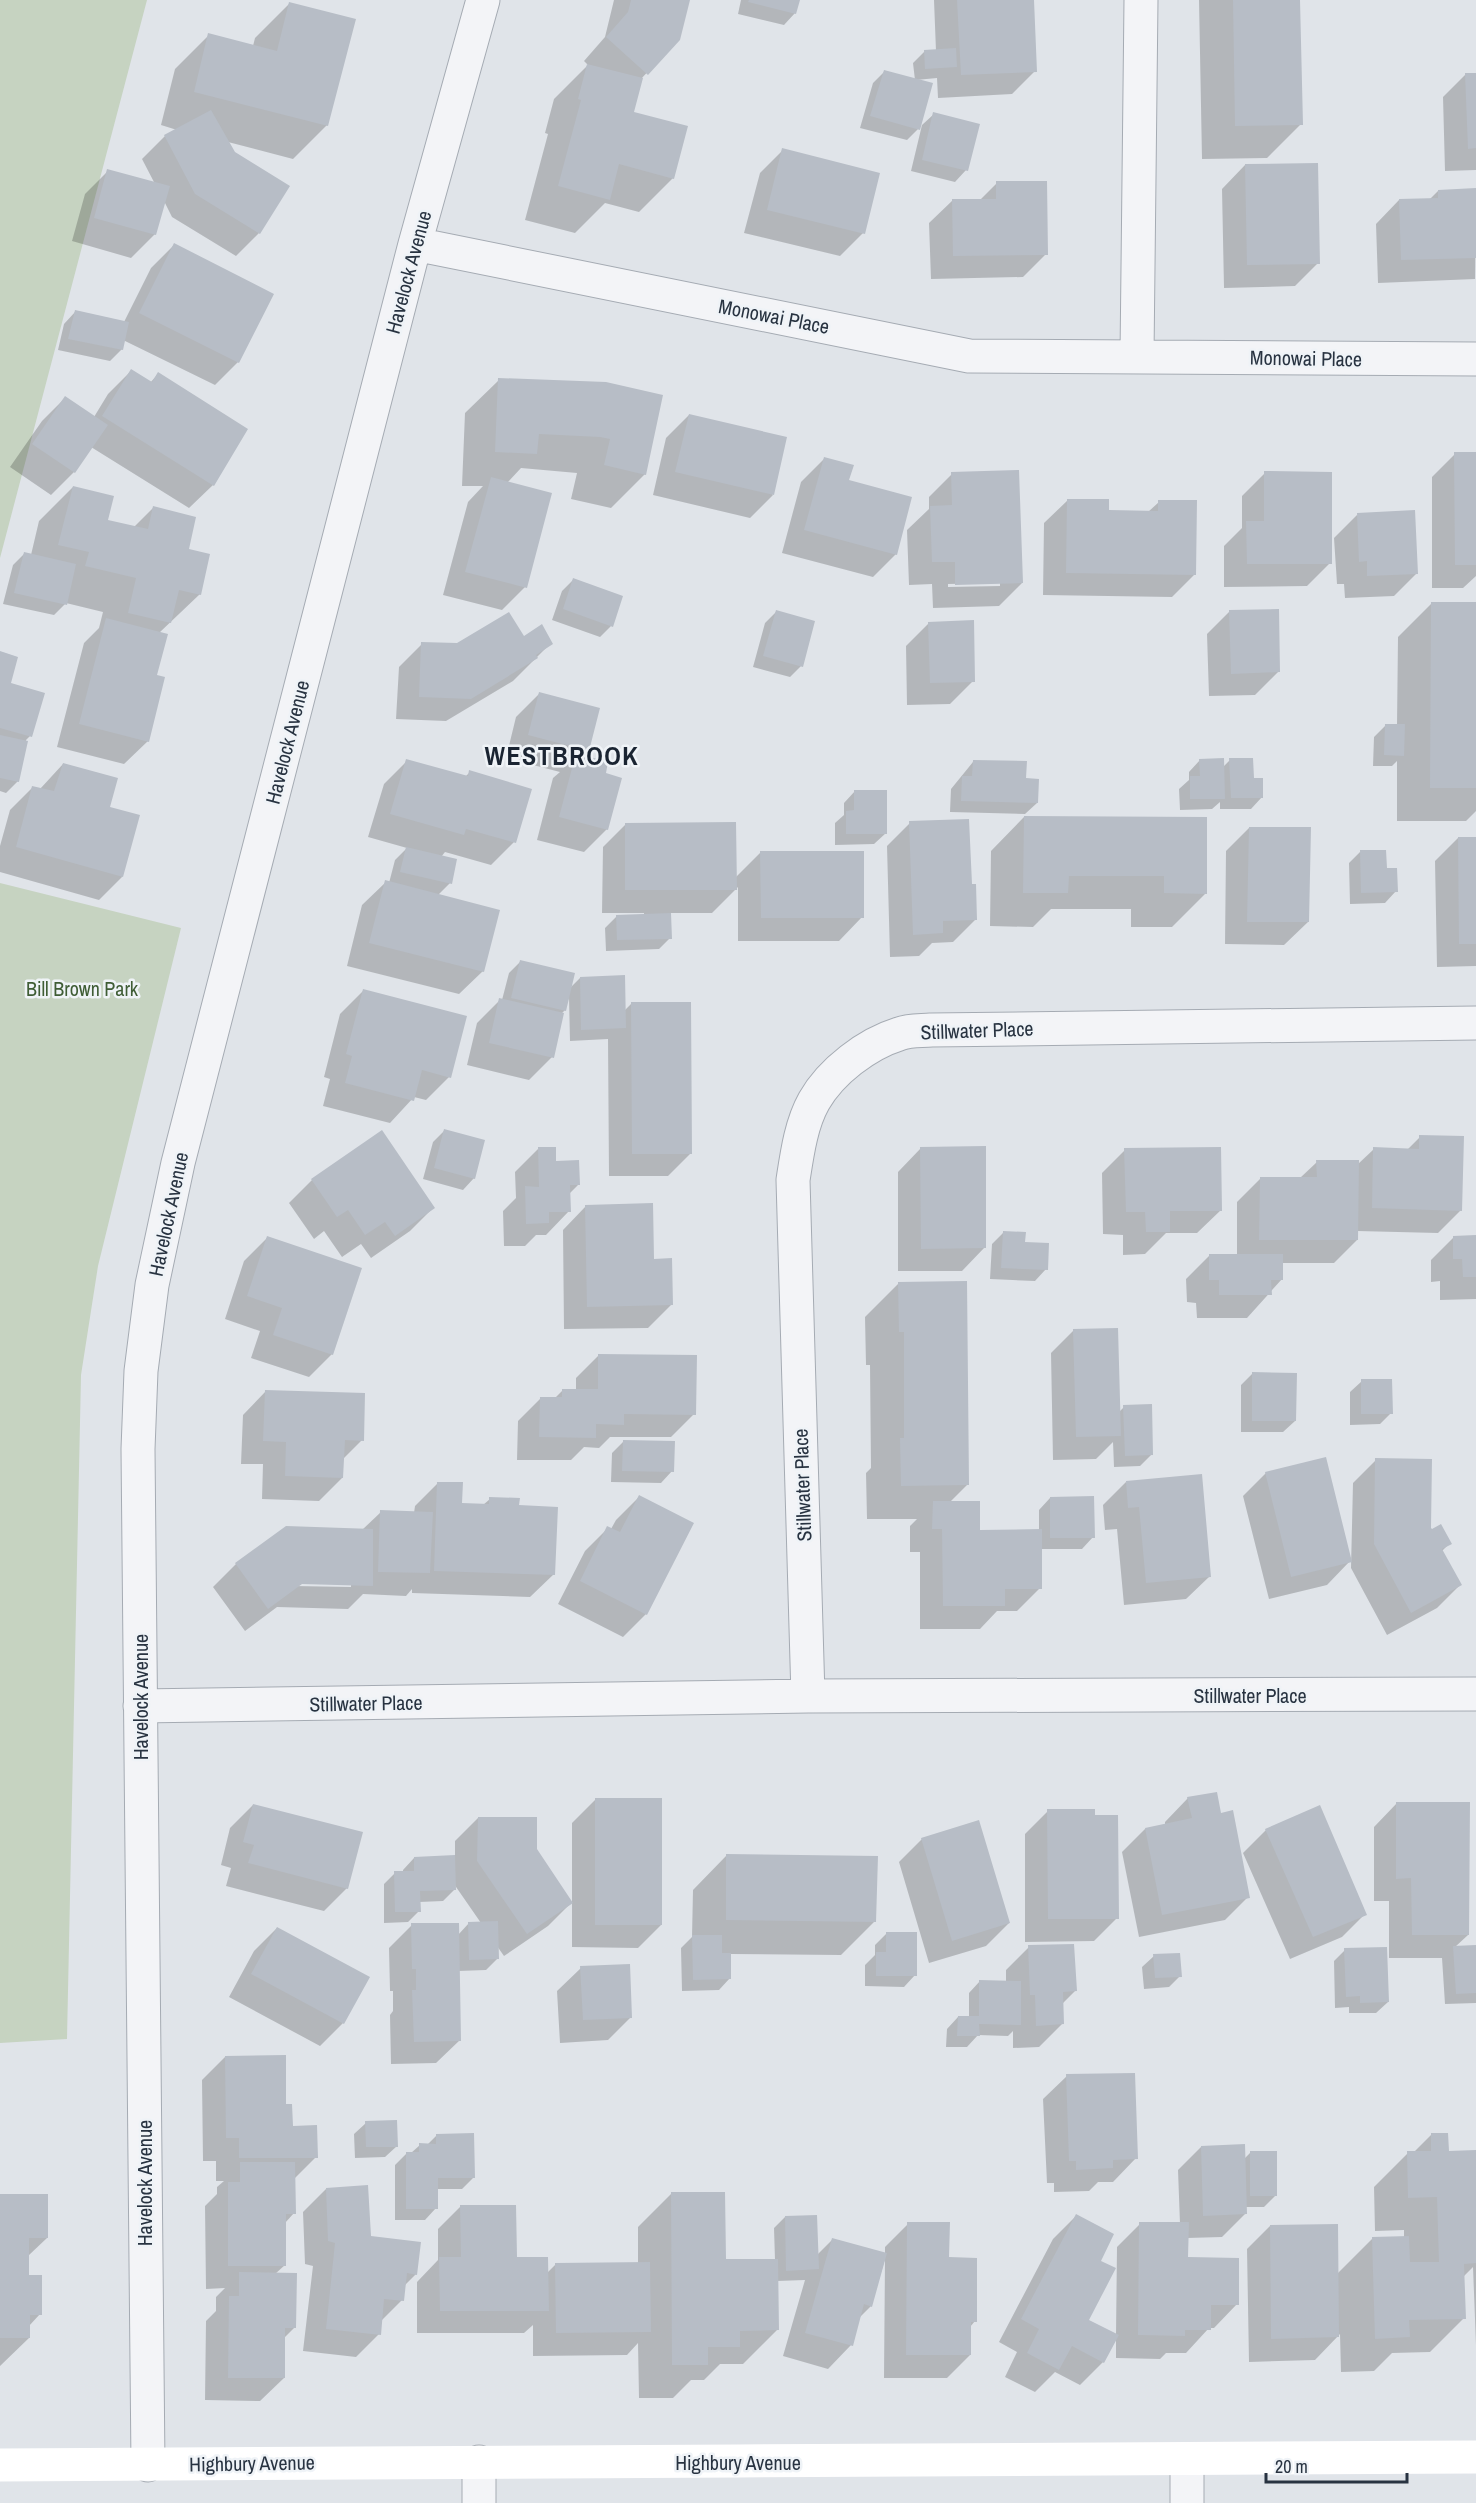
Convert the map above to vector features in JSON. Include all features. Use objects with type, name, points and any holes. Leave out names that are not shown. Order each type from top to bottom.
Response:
[{"type":"street","name":"Havelock Avenue","points":[[148,2465],[138,1449],[141,1371],[152,1285],[181,1152],[415,244],[483,0]]},
{"type":"street","points":[[1137,356],[1141,0]]},
{"type":"street","name":"Monowai Place","points":[[415,244],[969,356],[1476,359]]},
{"type":"street","name":"Stillwater Place","points":[[808,1696],[794,1180],[799,1142],[814,1101],[832,1077],[867,1049],[900,1033],[931,1030],[1476,1023]]},
{"type":"street","name":"Stillwater Place","points":[[140,1706],[808,1696],[1476,1694]]},
{"type":"street","name":"Highbury Avenue","points":[[0,2465],[1476,2457]]},
{"type":"street","points":[[1187,2460],[1187,2503]]},
{"type":"street","points":[[479,2462],[479,2503]]},
{"type":"green space","points":[[0,0],[147,0],[0,558]]},
{"type":"green space","name":"Bill Brown Park","points":[[0,883],[181,928],[98,1266],[81,1375],[67,2039],[0,2043]]},
{"type":"building","points":[[631,0],[690,0],[680,40],[648,75],[606,37],[628,12]]},
{"type":"building","points":[[749,0],[800,0],[796,14],[748,2]]},
{"type":"building","points":[[957,0],[1034,0],[1037,72],[961,75]]},
{"type":"building","points":[[1233,0],[1300,0],[1303,125],[1235,126]]},
{"type":"building","points":[[289,2],[356,19],[328,126],[194,92],[208,33],[277,51]]},
{"type":"building","points":[[956,48],[957,67],[925,69],[924,50]]},
{"type":"building","points":[[587,64],[643,78],[634,112],[688,126],[674,179],[619,164],[610,200],[558,186],[581,100],[578,99]]},
{"type":"building","points":[[884,70],[933,83],[920,130],[870,116]]},
{"type":"building","points":[[1465,73],[1476,73],[1476,148],[1468,149]]},
{"type":"building","points":[[211,110],[235,152],[290,186],[260,234],[195,194],[164,135]]},
{"type":"building","points":[[933,112],[980,124],[968,171],[922,160]]},
{"type":"building","points":[[782,148],[880,173],[865,234],[767,210]]},
{"type":"building","points":[[1318,163],[1320,264],[1247,265],[1245,164]]},
{"type":"building","points":[[107,169],[170,186],[156,235],[94,218]]},
{"type":"building","points":[[996,181],[1047,181],[1048,255],[953,256],[952,199],[996,199]]},
{"type":"building","points":[[1476,188],[1476,258],[1401,260],[1399,199],[1438,198],[1438,190]]},
{"type":"building","points":[[174,243],[274,294],[239,363],[139,313]]},
{"type":"building","points":[[75,310],[129,322],[123,350],[68,339]]},
{"type":"building","points":[[131,369],[152,382],[158,372],[248,429],[214,486],[102,416]]},
{"type":"building","points":[[498,378],[606,382],[663,395],[646,475],[604,465],[610,439],[600,437],[539,434],[537,454],[495,452]]},
{"type":"building","points":[[65,396],[108,425],[75,473],[32,444]]},
{"type":"building","points":[[689,414],[787,437],[774,495],[675,472]]},
{"type":"building","points":[[1454,452],[1476,452],[1476,565],[1455,565]]},
{"type":"building","points":[[824,457],[854,465],[849,480],[912,497],[897,555],[804,530]]},
{"type":"building","points":[[1019,470],[1023,583],[955,585],[955,562],[932,562],[930,506],[952,505],[951,472]]},
{"type":"building","points":[[1264,471],[1332,472],[1332,564],[1247,564],[1246,521],[1264,521]]},
{"type":"building","points":[[491,477],[552,493],[527,588],[465,572]]},
{"type":"building","points":[[73,486],[114,496],[108,520],[148,529],[153,506],[196,517],[189,549],[210,554],[201,595],[179,590],[171,623],[128,613],[136,578],[85,566],[89,552],[58,545]]},
{"type":"building","points":[[1067,499],[1109,499],[1109,510],[1158,511],[1158,500],[1197,500],[1196,575],[1066,573]]},
{"type":"building","points":[[1415,510],[1418,574],[1367,576],[1367,561],[1359,562],[1357,513]]},
{"type":"building","points":[[24,552],[76,564],[67,605],[14,593]]},
{"type":"building","points":[[573,578],[623,596],[613,627],[563,609]]},
{"type":"building","points":[[1431,602],[1476,602],[1476,788],[1430,788]]},
{"type":"building","points":[[1279,609],[1280,672],[1231,674],[1229,610]]},
{"type":"building","points":[[776,610],[815,621],[803,667],[763,656]]},
{"type":"building","points":[[509,612],[524,636],[542,624],[553,644],[536,655],[538,658],[471,699],[419,697],[421,642],[457,643]]},
{"type":"building","points":[[106,618],[168,634],[157,675],[165,677],[149,742],[79,724]]},
{"type":"building","points":[[974,620],[975,682],[930,683],[928,622]]},
{"type":"building","points":[[0,651],[18,657],[11,683],[45,693],[32,737],[0,728]]},
{"type":"building","points":[[539,692],[600,708],[589,751],[528,735]]},
{"type":"building","points":[[1385,724],[1405,724],[1404,756],[1384,755]]},
{"type":"building","points":[[0,735],[28,741],[19,782],[0,778]]},
{"type":"building","points":[[576,753],[608,762],[606,773],[622,778],[608,830],[559,817]]},
{"type":"building","points":[[1224,758],[1225,799],[1190,799],[1190,776],[1200,776],[1199,759]]},
{"type":"building","points":[[1229,758],[1253,758],[1254,778],[1263,778],[1263,798],[1231,798]]},
{"type":"building","points":[[406,759],[468,776],[469,770],[532,789],[516,843],[466,829],[464,835],[390,814]]},
{"type":"building","points":[[973,760],[1027,761],[1026,778],[1039,779],[1038,803],[961,801],[962,776],[972,776]]},
{"type":"building","points":[[63,763],[118,778],[110,807],[140,815],[123,877],[16,847],[32,786],[54,791]]},
{"type":"building","points":[[854,790],[887,790],[887,834],[846,834],[846,811],[854,810]]},
{"type":"building","points":[[1024,816],[1207,817],[1207,894],[1164,893],[1164,876],[1069,876],[1068,893],[1023,893]]},
{"type":"building","points":[[969,819],[972,884],[976,884],[977,920],[943,921],[943,933],[913,935],[909,821]]},
{"type":"building","points":[[736,822],[737,890],[625,890],[625,823]]},
{"type":"building","points":[[1249,827],[1311,827],[1309,922],[1247,922]]},
{"type":"building","points":[[1458,837],[1476,837],[1476,944],[1459,944]]},
{"type":"building","points":[[406,847],[457,859],[452,884],[400,872]]},
{"type":"building","points":[[1360,850],[1386,850],[1387,868],[1397,868],[1398,892],[1361,893]]},
{"type":"building","points":[[760,851],[864,851],[864,918],[761,918]]},
{"type":"building","points":[[385,880],[500,910],[484,972],[369,943]]},
{"type":"building","points":[[671,913],[672,939],[617,940],[616,915]]},
{"type":"building","points":[[520,960],[575,973],[566,1011],[511,998]]},
{"type":"building","points":[[625,975],[626,1028],[581,1030],[580,977]]},
{"type":"building","points":[[363,989],[467,1016],[451,1078],[422,1070],[414,1101],[345,1083],[352,1056],[346,1054]]},
{"type":"building","points":[[499,998],[564,1013],[554,1058],[489,1043]]},
{"type":"building","points":[[631,1002],[691,1002],[692,1154],[632,1154]]},
{"type":"building","points":[[444,1129],[485,1140],[475,1179],[434,1168]]},
{"type":"building","points":[[382,1130],[435,1208],[395,1236],[385,1222],[365,1235],[348,1210],[337,1217],[311,1179]]},
{"type":"building","points":[[1419,1135],[1464,1136],[1462,1211],[1372,1208],[1373,1147],[1419,1149]]},
{"type":"building","points":[[986,1146],[986,1248],[921,1249],[920,1147]]},
{"type":"building","points":[[538,1147],[556,1147],[556,1161],[579,1160],[580,1185],[570,1185],[571,1212],[549,1212],[549,1223],[526,1224],[525,1186],[539,1187]]},
{"type":"building","points":[[1221,1147],[1222,1211],[1170,1211],[1170,1232],[1146,1232],[1145,1212],[1126,1212],[1124,1148]]},
{"type":"building","points":[[1316,1160],[1359,1160],[1358,1240],[1259,1240],[1260,1177],[1317,1177]]},
{"type":"building","points":[[653,1203],[654,1259],[672,1258],[673,1305],[587,1307],[585,1205]]},
{"type":"building","points":[[1003,1231],[1026,1232],[1025,1242],[1049,1243],[1048,1270],[1001,1268]]},
{"type":"building","points":[[1476,1235],[1476,1277],[1463,1277],[1462,1259],[1453,1259],[1453,1236]]},
{"type":"building","points":[[267,1236],[362,1268],[333,1355],[273,1335],[282,1308],[247,1296]]},
{"type":"building","points":[[1209,1254],[1283,1254],[1283,1280],[1271,1280],[1272,1295],[1219,1295],[1219,1280],[1209,1280]]},
{"type":"building","points":[[967,1281],[969,1485],[901,1486],[900,1438],[904,1438],[904,1332],[899,1332],[898,1282]]},
{"type":"building","points":[[1118,1328],[1121,1436],[1076,1437],[1073,1329]]},
{"type":"building","points":[[598,1354],[697,1355],[696,1415],[624,1414],[624,1425],[596,1424],[596,1438],[539,1437],[540,1397],[562,1397],[562,1389],[598,1389]]},
{"type":"building","points":[[1252,1372],[1297,1373],[1296,1421],[1252,1421]]},
{"type":"building","points":[[1361,1379],[1392,1379],[1393,1414],[1361,1414]]},
{"type":"building","points":[[265,1390],[365,1393],[364,1441],[345,1440],[343,1478],[285,1476],[286,1442],[263,1441]]},
{"type":"building","points":[[1152,1404],[1153,1455],[1125,1456],[1123,1405]]},
{"type":"building","points":[[623,1440],[675,1441],[674,1472],[622,1471]]},
{"type":"building","points":[[1326,1457],[1352,1562],[1291,1577],[1265,1472]]},
{"type":"building","points":[[1375,1458],[1432,1459],[1431,1528],[1441,1524],[1452,1544],[1442,1549],[1462,1585],[1411,1613],[1374,1544]]},
{"type":"building","points":[[1202,1474],[1211,1577],[1146,1583],[1139,1507],[1128,1508],[1126,1481]]},
{"type":"building","points":[[437,1482],[463,1482],[462,1503],[489,1504],[489,1497],[520,1498],[519,1505],[558,1507],[555,1575],[434,1571]]},
{"type":"building","points":[[639,1495],[694,1523],[647,1615],[580,1581],[607,1526],[620,1532]]},
{"type":"building","points":[[1094,1496],[1095,1538],[1050,1538],[1050,1497]]},
{"type":"building","points":[[933,1501],[980,1501],[980,1530],[1042,1529],[1042,1589],[1005,1589],[1005,1606],[943,1606],[942,1529],[932,1529]]},
{"type":"building","points":[[380,1510],[433,1512],[430,1573],[378,1572]]},
{"type":"building","points":[[286,1526],[373,1529],[373,1586],[302,1584],[268,1609],[235,1563]]},
{"type":"building","points":[[1217,1792],[1221,1813],[1233,1810],[1250,1898],[1162,1915],[1145,1828],[1192,1818],[1187,1797]]},
{"type":"building","points":[[595,1798],[662,1798],[662,1925],[595,1925]]},
{"type":"building","points":[[1396,1802],[1470,1802],[1469,1935],[1412,1935],[1411,1878],[1396,1879]]},
{"type":"building","points":[[253,1804],[363,1832],[348,1889],[248,1863],[254,1845],[243,1842]]},
{"type":"building","points":[[1320,1805],[1367,1915],[1313,1937],[1265,1829]]},
{"type":"building","points":[[1047,1809],[1095,1809],[1095,1815],[1118,1815],[1119,1919],[1048,1919]]},
{"type":"building","points":[[478,1817],[537,1817],[537,1849],[573,1903],[527,1934],[477,1861]]},
{"type":"building","points":[[979,1820],[1010,1923],[952,1941],[921,1838]]},
{"type":"building","points":[[726,1854],[878,1856],[876,1922],[726,1920]]},
{"type":"building","points":[[455,1855],[456,1890],[420,1891],[421,1912],[395,1912],[394,1871],[414,1871],[414,1857]]},
{"type":"building","points":[[498,1921],[499,1959],[469,1960],[468,1922]]},
{"type":"building","points":[[411,1923],[459,1923],[461,2041],[414,2042],[412,1990],[416,1990],[416,1969],[412,1969]]},
{"type":"building","points":[[277,1927],[370,1977],[344,2024],[251,1974]]},
{"type":"building","points":[[886,1932],[917,1932],[917,1976],[876,1976],[876,1952],[886,1952]]},
{"type":"building","points":[[692,1935],[722,1935],[722,1953],[731,1953],[731,1979],[693,1980]]},
{"type":"building","points":[[1074,1944],[1077,1991],[1063,1992],[1064,2024],[1036,2026],[1035,1995],[1030,1995],[1028,1945]]},
{"type":"building","points":[[1476,1945],[1476,1993],[1456,1994],[1453,1946]]},
{"type":"building","points":[[1387,1947],[1389,2002],[1360,2003],[1360,1996],[1346,1997],[1344,1948]]},
{"type":"building","points":[[1180,1953],[1182,1977],[1155,1978],[1153,1954]]},
{"type":"building","points":[[630,1964],[632,2018],[583,2020],[580,1966]]},
{"type":"building","points":[[979,1980],[1021,1981],[1021,2025],[979,2024],[980,2036],[957,2036],[958,2016],[979,2016]]},
{"type":"building","points":[[286,2055],[286,2104],[292,2104],[293,2126],[317,2125],[318,2158],[239,2158],[239,2138],[226,2138],[225,2056]]},
{"type":"building","points":[[1135,2073],[1138,2159],[1113,2160],[1113,2168],[1076,2170],[1076,2161],[1069,2161],[1066,2074]]},
{"type":"building","points":[[397,2120],[398,2147],[366,2147],[365,2121]]},
{"type":"building","points":[[474,2133],[475,2178],[438,2178],[438,2209],[406,2209],[406,2152],[419,2152],[419,2143],[436,2144],[436,2134]]},
{"type":"building","points":[[1431,2133],[1448,2133],[1449,2151],[1476,2150],[1476,2263],[1464,2264],[1466,2319],[1409,2320],[1410,2337],[1375,2339],[1372,2237],[1409,2236],[1410,2262],[1439,2262],[1437,2197],[1408,2198],[1407,2151],[1431,2151]]},
{"type":"building","points":[[1245,2144],[1247,2214],[1203,2216],[1201,2146]]},
{"type":"building","points":[[1250,2151],[1277,2151],[1277,2196],[1250,2196]]},
{"type":"building","points":[[240,2162],[295,2162],[296,2214],[286,2214],[286,2266],[228,2266],[228,2182],[240,2182]]},
{"type":"building","points":[[368,2185],[371,2236],[421,2242],[417,2275],[407,2273],[404,2301],[384,2299],[381,2335],[326,2329],[335,2243],[328,2241],[326,2188]]},
{"type":"building","points":[[671,2192],[725,2192],[726,2259],[778,2259],[779,2330],[740,2331],[740,2347],[708,2347],[708,2365],[672,2365]]},
{"type":"building","points":[[0,2194],[48,2194],[48,2238],[29,2238],[29,2275],[42,2275],[42,2315],[30,2315],[30,2338],[0,2338]]},
{"type":"building","points":[[460,2205],[516,2205],[517,2257],[548,2257],[549,2311],[440,2311],[439,2257],[461,2257]]},
{"type":"building","points":[[1076,2214],[1114,2234],[1101,2261],[1116,2268],[1089,2320],[1119,2335],[1104,2363],[1072,2346],[1059,2370],[1027,2353],[1039,2329],[1021,2319]]},
{"type":"building","points":[[817,2215],[819,2269],[786,2271],[785,2216]]},
{"type":"building","points":[[907,2222],[950,2222],[949,2257],[977,2258],[977,2322],[971,2322],[971,2355],[906,2355]]},
{"type":"building","points":[[1139,2222],[1189,2222],[1188,2257],[1239,2258],[1239,2305],[1211,2305],[1211,2330],[1185,2330],[1185,2336],[1138,2335]]},
{"type":"building","points":[[1338,2224],[1339,2337],[1271,2339],[1270,2225]]},
{"type":"building","points":[[832,2238],[887,2253],[872,2307],[864,2304],[853,2346],[805,2333]]},
{"type":"building","points":[[650,2262],[651,2332],[556,2333],[555,2263]]},
{"type":"building","points":[[239,2272],[297,2273],[296,2328],[285,2328],[285,2378],[228,2378],[229,2296],[239,2296]]},
{"type":"district","name":"WESTBROOK","points":[[562,755]]}]
